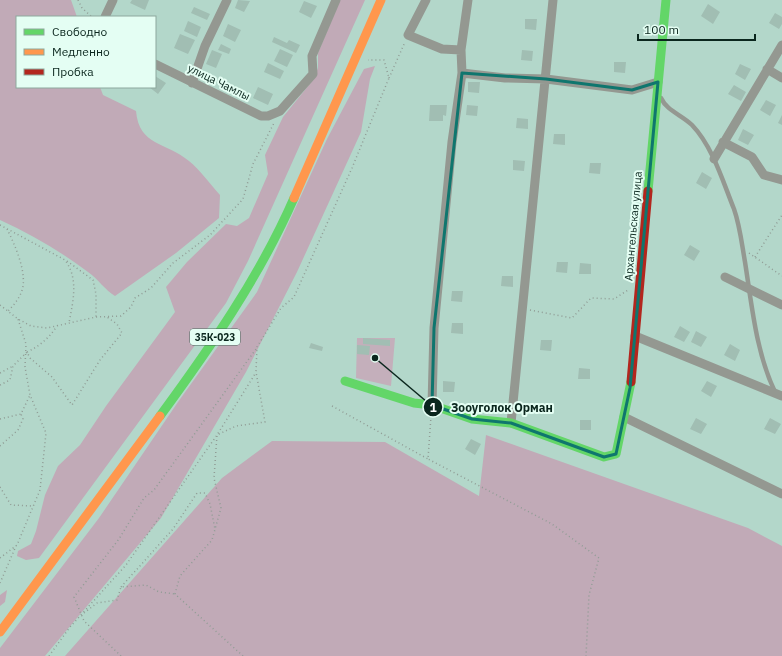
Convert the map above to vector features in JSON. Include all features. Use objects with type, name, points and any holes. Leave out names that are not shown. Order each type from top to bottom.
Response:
[{"type":"main road","name":"35К-023","points":[[0,632],[185,382],[251,282],[287,214],[381,0]]},
{"type":"main road","name":"Архангельская улица","points":[[511,423],[604,457],[616,454],[630,388],[666,0]]},
{"type":"main road","points":[[346,381],[414,403],[432,405],[472,419],[511,423]]},
{"type":"street","points":[[105,16],[113,0]]},
{"type":"street","points":[[192,83],[205,46],[227,0]]},
{"type":"street","points":[[274,115],[280,111],[313,74],[312,56],[336,0]]},
{"type":"street","points":[[426,0],[408,35],[442,49],[461,50]]},
{"type":"street","points":[[432,405],[434,328],[452,142],[462,73],[461,50],[468,0]]},
{"type":"street","points":[[511,423],[521,309],[546,79],[552,0]]},
{"type":"street","points":[[714,159],[782,45]]},
{"type":"street","name":"улица Чамлы","points":[[156,65],[261,116],[274,115]]},
{"type":"street","points":[[767,69],[782,78]]},
{"type":"street","points":[[462,73],[505,78],[546,79],[632,90],[658,86]]},
{"type":"street","points":[[723,142],[752,157],[764,175],[782,180]]},
{"type":"street","points":[[725,277],[750,291],[782,305]]},
{"type":"street","points":[[635,336],[779,395]]},
{"type":"street","points":[[624,417],[782,494]]},
{"type":"lane","points":[[658,86],[664,104],[692,125],[702,137],[714,159],[734,211],[743,248],[765,371],[779,395]]},
{"type":"path","points":[[78,0],[82,8],[91,16]]},
{"type":"path","points":[[121,656],[80,615],[74,597],[120,539],[144,498],[154,490],[257,347],[281,308],[294,297],[352,168],[408,35]]},
{"type":"path","points":[[356,58],[362,61],[384,60],[389,78]]},
{"type":"path","points":[[0,305],[18,319],[31,326],[47,328],[96,317],[121,316],[130,307],[135,298],[151,288],[173,263],[210,234],[243,199],[253,164],[274,124],[274,115]]},
{"type":"path","points":[[755,257],[782,215]]},
{"type":"path","points":[[0,225],[65,260],[93,280],[96,294],[96,317]]},
{"type":"path","points":[[6,228],[17,249],[23,271],[22,293],[8,311]]},
{"type":"path","points":[[743,248],[782,276]]},
{"type":"path","points":[[65,260],[72,270],[75,283],[69,323]]},
{"type":"path","points":[[521,309],[572,318],[591,298],[614,299],[640,283]]},
{"type":"path","points":[[18,319],[30,358],[52,377],[72,405],[100,360],[122,333],[117,324],[107,317]]},
{"type":"path","points":[[0,373],[13,366],[27,352],[50,337],[57,326]]},
{"type":"path","points":[[217,435],[236,426],[265,422],[256,372],[257,347]]},
{"type":"path","points":[[0,582],[40,490],[46,433],[30,395],[25,367],[27,352]]},
{"type":"path","points":[[0,385],[10,380],[13,366]]},
{"type":"path","points":[[49,656],[80,615],[126,565],[217,435],[256,372]]},
{"type":"path","points":[[0,446],[18,430],[23,419],[21,414],[30,395]]},
{"type":"path","points":[[428,459],[432,405]]},
{"type":"path","points":[[332,406],[428,459],[552,524],[599,558],[589,595],[586,656]]},
{"type":"path","points":[[0,419],[21,414]]},
{"type":"path","points":[[175,594],[180,576],[212,540],[221,508],[214,478],[217,435]]},
{"type":"path","points":[[0,487],[11,505],[33,506]]},
{"type":"path","points":[[80,615],[97,603],[117,600],[121,587],[173,529],[196,493],[205,492],[210,504],[215,530]]},
{"type":"path","points":[[0,558],[17,545]]},
{"type":"path","points":[[121,587],[146,585],[159,592],[175,594],[243,656]]},
{"type":"highlighted area","points":[[462,73],[546,79],[632,90],[658,82],[630,388],[616,454],[604,457],[511,423],[472,419],[432,405],[434,328]]},
{"type":"shaded area","points":[[0,0],[71,0],[77,16],[16,16],[16,88],[100,88],[103,95],[136,111],[138,122],[142,131],[148,137],[189,161],[201,173],[220,195],[219,218],[176,253],[115,296],[92,275],[67,257],[34,237],[0,220]]},
{"type":"shaded area","points":[[340,0],[365,0],[248,261],[226,303],[39,558],[26,560],[17,556],[18,551],[31,544],[36,531],[45,495],[58,466],[80,445],[106,406],[175,312],[166,287],[187,262],[226,224],[237,226],[249,218],[268,174],[265,155],[283,117],[313,80],[318,68],[318,53]]},
{"type":"shaded area","points":[[375,66],[370,79],[361,132],[297,272],[246,372],[161,518],[45,656],[0,656],[0,648],[99,518],[178,402],[257,292],[327,139],[364,69]]},
{"type":"shaded area","points":[[357,338],[395,338],[391,386],[356,378]]},
{"type":"shaded area","points":[[486,435],[748,528],[782,546],[782,656],[65,656],[222,478],[272,441],[385,442],[479,496]]},
{"type":"shaded area","points":[[7,590],[5,602],[0,606],[0,595]]},
{"type":"building","points":[[132,0],[149,0],[145,10],[130,3]]},
{"type":"building","points":[[238,0],[250,1],[244,12],[235,8]]},
{"type":"building","points":[[304,1],[317,6],[311,18],[299,12]]},
{"type":"building","points":[[708,4],[720,12],[713,24],[701,16]]},
{"type":"building","points":[[194,7],[210,14],[207,20],[191,13]]},
{"type":"building","points":[[775,13],[782,17],[782,24],[779,29],[769,23]]},
{"type":"building","points":[[525,19],[537,19],[536,30],[525,29]]},
{"type":"building","points":[[188,21],[201,27],[197,37],[184,31]]},
{"type":"building","points":[[228,24],[241,30],[235,42],[223,36]]},
{"type":"building","points":[[180,34],[195,40],[188,54],[174,48]]},
{"type":"building","points":[[274,37],[287,43],[289,40],[300,45],[296,53],[272,42]]},
{"type":"building","points":[[221,44],[231,49],[229,54],[218,50]]},
{"type":"building","points":[[280,49],[293,55],[287,67],[274,61]]},
{"type":"building","points":[[212,50],[222,54],[216,68],[206,64]]},
{"type":"building","points":[[522,50],[533,51],[532,61],[521,60]]},
{"type":"building","points":[[614,62],[626,62],[625,73],[614,72]]},
{"type":"building","points":[[268,63],[284,71],[280,79],[264,72]]},
{"type":"building","points":[[740,64],[751,69],[745,80],[735,74]]},
{"type":"building","points":[[156,77],[166,83],[158,94],[150,88],[156,88]]},
{"type":"building","points":[[468,82],[480,82],[479,93],[468,92]]},
{"type":"building","points":[[734,85],[746,92],[741,101],[728,94]]},
{"type":"building","points":[[258,87],[273,94],[268,105],[253,98]]},
{"type":"building","points":[[766,100],[776,105],[770,116],[760,110]]},
{"type":"building","points":[[430,105],[447,105],[446,116],[443,115],[443,121],[429,121]]},
{"type":"building","points":[[467,105],[478,106],[477,116],[466,115]]},
{"type":"building","points":[[782,115],[782,125],[778,123]]},
{"type":"building","points":[[517,118],[528,119],[528,129],[516,128]]},
{"type":"building","points":[[743,129],[754,135],[748,145],[738,140]]},
{"type":"building","points":[[554,134],[565,134],[565,145],[553,144]]},
{"type":"building","points":[[513,160],[525,161],[524,171],[513,170]]},
{"type":"building","points":[[590,163],[601,163],[600,174],[589,173]]},
{"type":"building","points":[[702,172],[712,178],[706,189],[696,183]]},
{"type":"building","points":[[690,245],[700,251],[694,261],[684,255]]},
{"type":"building","points":[[557,262],[568,262],[567,273],[556,272]]},
{"type":"building","points":[[580,263],[591,264],[591,274],[579,274]]},
{"type":"building","points":[[502,276],[513,276],[513,287],[501,286]]},
{"type":"building","points":[[452,291],[463,291],[462,302],[451,301]]},
{"type":"building","points":[[452,323],[463,323],[463,334],[451,333]]},
{"type":"building","points":[[680,326],[690,332],[684,342],[674,337]]},
{"type":"building","points":[[696,331],[707,337],[701,347],[691,342]]},
{"type":"building","points":[[363,338],[390,340],[390,346],[363,344]]},
{"type":"building","points":[[541,340],[552,340],[551,351],[540,350]]},
{"type":"building","points":[[311,343],[323,347],[322,351],[309,348]]},
{"type":"building","points":[[730,344],[740,350],[735,361],[724,355]]},
{"type":"building","points":[[357,345],[370,346],[369,355],[357,354]]},
{"type":"building","points":[[579,368],[590,369],[590,379],[578,379]]},
{"type":"building","points":[[443,381],[455,382],[454,392],[443,392]]},
{"type":"building","points":[[707,381],[717,386],[711,397],[701,391]]},
{"type":"building","points":[[696,418],[707,424],[701,434],[690,429]]},
{"type":"building","points":[[770,418],[781,424],[775,434],[764,429]]},
{"type":"building","points":[[580,420],[591,420],[591,430],[580,430]]},
{"type":"building","points":[[471,439],[481,444],[475,455],[465,449]]},
{"type":"traffic: fast","points":[[648,191],[666,0]]},
{"type":"traffic: fast","points":[[160,416],[233,311],[266,255],[294,198]]},
{"type":"traffic: fast","points":[[345,381],[414,403],[432,405],[472,419],[511,423],[604,457],[616,454],[631,382]]},
{"type":"traffic: slow","points":[[294,198],[381,0]]},
{"type":"traffic: slow","points":[[0,632],[160,416]]},
{"type":"traffic: jam","points":[[631,382],[648,191]]},
{"type":"place","name":"Зооуголок Орман","points":[[375,358]]}]
